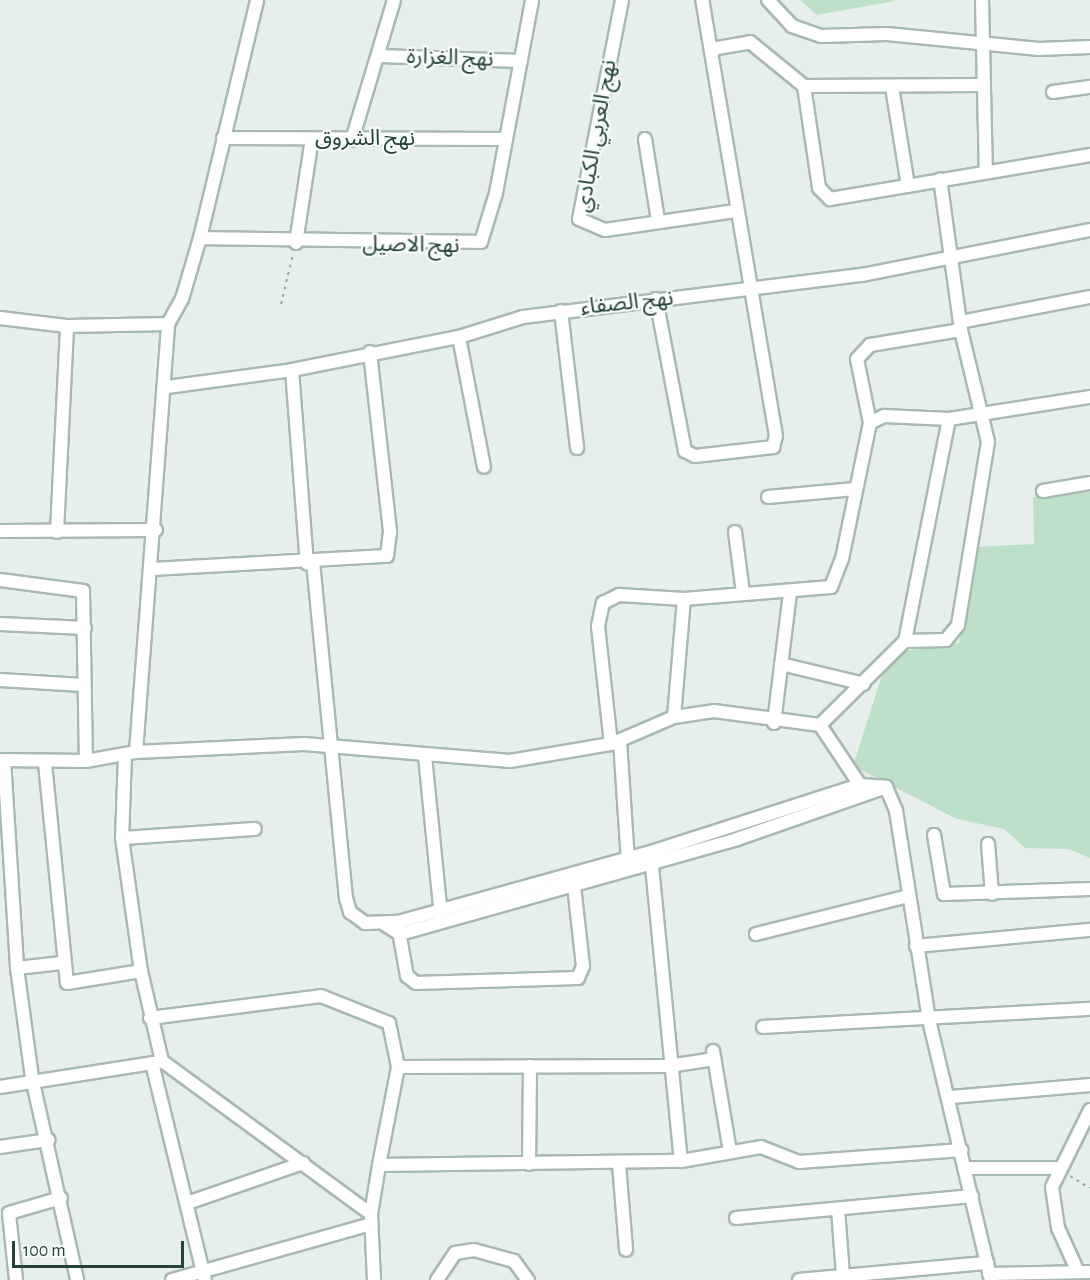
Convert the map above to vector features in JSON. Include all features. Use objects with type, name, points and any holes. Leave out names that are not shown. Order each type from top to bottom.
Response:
[{"type":"street","points":[[205,1277],[157,1062],[122,838],[156,530],[167,387],[168,324],[182,299],[200,238],[257,0]]},
{"type":"street","points":[[352,140],[394,0]]},
{"type":"street","name":"نهج الاصيل","points":[[200,238],[296,243],[478,244],[488,227],[532,0]]},
{"type":"street","name":"نهج العربي الكبادي","points":[[622,0],[579,219],[605,230],[658,220],[736,211]]},
{"type":"street","points":[[656,299],[682,445],[695,456],[776,443],[748,290],[712,49],[702,0]]},
{"type":"street","points":[[768,0],[808,34],[887,34],[983,44],[1090,47]]},
{"type":"street","points":[[982,0],[982,85],[986,172]]},
{"type":"street","points":[[712,49],[750,42],[804,86],[982,85]]},
{"type":"street","name":"نهج الغزارة","points":[[379,56],[521,61]]},
{"type":"street","points":[[804,86],[822,193],[844,200],[940,179],[1090,155]]},
{"type":"street","points":[[892,87],[908,186]]},
{"type":"street","points":[[1053,92],[1090,87]]},
{"type":"street","name":"نهج الشروق","points":[[224,138],[506,139]]},
{"type":"street","points":[[296,243],[312,139]]},
{"type":"street","points":[[645,140],[658,220]]},
{"type":"street","points":[[905,640],[937,641],[956,632],[987,458],[961,326],[954,256],[940,179]]},
{"type":"street","name":"نهج الصفاء","points":[[167,387],[292,370],[370,352],[459,338],[561,311],[862,275],[1090,230]]},
{"type":"street","points":[[628,862],[615,743],[598,626],[603,603],[619,595],[684,599],[743,593],[819,591],[837,580],[870,423],[857,371],[861,351],[901,337],[1090,297]]},
{"type":"street","points":[[561,311],[577,448]]},
{"type":"street","points":[[0,318],[67,326],[168,324]]},
{"type":"street","points":[[57,532],[67,326]]},
{"type":"street","points":[[459,338],[484,466]]},
{"type":"street","points":[[152,569],[369,561],[389,553],[370,352]]},
{"type":"street","points":[[292,370],[310,563],[333,746],[350,912],[364,923],[384,924],[399,928],[628,862],[652,858],[886,787]]},
{"type":"street","points":[[870,423],[884,416],[949,419],[1090,397]]},
{"type":"street","points":[[77,1280],[61,1198],[32,1078],[17,968],[2,760],[45,763],[86,761],[131,753],[333,746],[425,756],[510,761],[615,743],[674,717],[714,711],[774,723],[820,725],[864,684],[905,640],[949,419]]},
{"type":"street","points":[[1043,490],[1090,483]]},
{"type":"street","points":[[768,496],[855,489]]},
{"type":"street","points":[[0,531],[156,530]]},
{"type":"street","points":[[735,532],[743,593]]},
{"type":"street","points":[[0,580],[83,591],[86,761]]},
{"type":"street","points":[[774,723],[790,591]]},
{"type":"street","points":[[674,717],[684,599]]},
{"type":"street","points":[[0,624],[85,628]]},
{"type":"street","points":[[781,664],[864,684]]},
{"type":"street","points":[[0,680],[83,685]]},
{"type":"street","points":[[820,725],[860,785]]},
{"type":"street","points":[[425,756],[441,915]]},
{"type":"street","points":[[45,763],[65,980],[73,986],[141,970]]},
{"type":"street","points":[[652,858],[860,785],[886,787]]},
{"type":"street","points":[[886,787],[896,811],[929,1020],[951,1097],[989,1272]]},
{"type":"street","points":[[122,838],[255,829]]},
{"type":"street","points":[[934,835],[940,891],[950,896],[1090,889]]},
{"type":"street","points":[[988,844],[992,894]]},
{"type":"street","points":[[652,858],[669,1066],[681,1161]]},
{"type":"street","points":[[399,928],[407,976],[416,983],[578,978],[583,966],[573,878]]},
{"type":"street","points":[[756,934],[908,896]]},
{"type":"street","points":[[916,946],[1090,930]]},
{"type":"street","points":[[17,968],[63,963]]},
{"type":"street","points":[[150,1018],[321,996],[389,1023],[398,1066],[371,1219],[374,1280]]},
{"type":"street","points":[[763,1027],[1090,1010]]},
{"type":"street","points":[[398,1066],[669,1066],[713,1055],[730,1152]]},
{"type":"street","points":[[0,1087],[32,1078],[157,1062],[303,1164],[371,1219]]},
{"type":"street","points":[[529,1164],[530,1066]]},
{"type":"street","points":[[951,1097],[1090,1085]]},
{"type":"street","points":[[799,1280],[843,1275],[1084,1272],[1051,1206],[1057,1168],[1090,1110]]},
{"type":"street","points":[[1079,1128],[1090,1135]]},
{"type":"street","points":[[0,1147],[48,1140]]},
{"type":"street","points":[[379,1165],[619,1164],[681,1161],[761,1147],[799,1162],[962,1150]]},
{"type":"street","points":[[190,1202],[303,1164]]},
{"type":"street","points":[[619,1164],[626,1250]]},
{"type":"street","points":[[965,1168],[1057,1168]]},
{"type":"street","points":[[736,1218],[972,1196]]},
{"type":"street","points":[[16,1280],[9,1213],[61,1198]]},
{"type":"street","points":[[838,1209],[843,1275]]},
{"type":"street","points":[[172,1280],[205,1277],[371,1219]]},
{"type":"street","points":[[437,1280],[454,1253],[474,1250],[514,1261],[528,1280]]},
{"type":"path","points":[[281,304],[296,243]]},
{"type":"path","points":[[1057,1168],[1090,1188]]},
{"type":"green space","points":[[800,0],[893,0],[895,1],[817,15]]},
{"type":"green space","points":[[1090,492],[1090,858],[1068,849],[1025,848],[1004,829],[957,819],[853,766],[889,653],[959,643],[976,547],[1034,544],[1033,497]]}]
